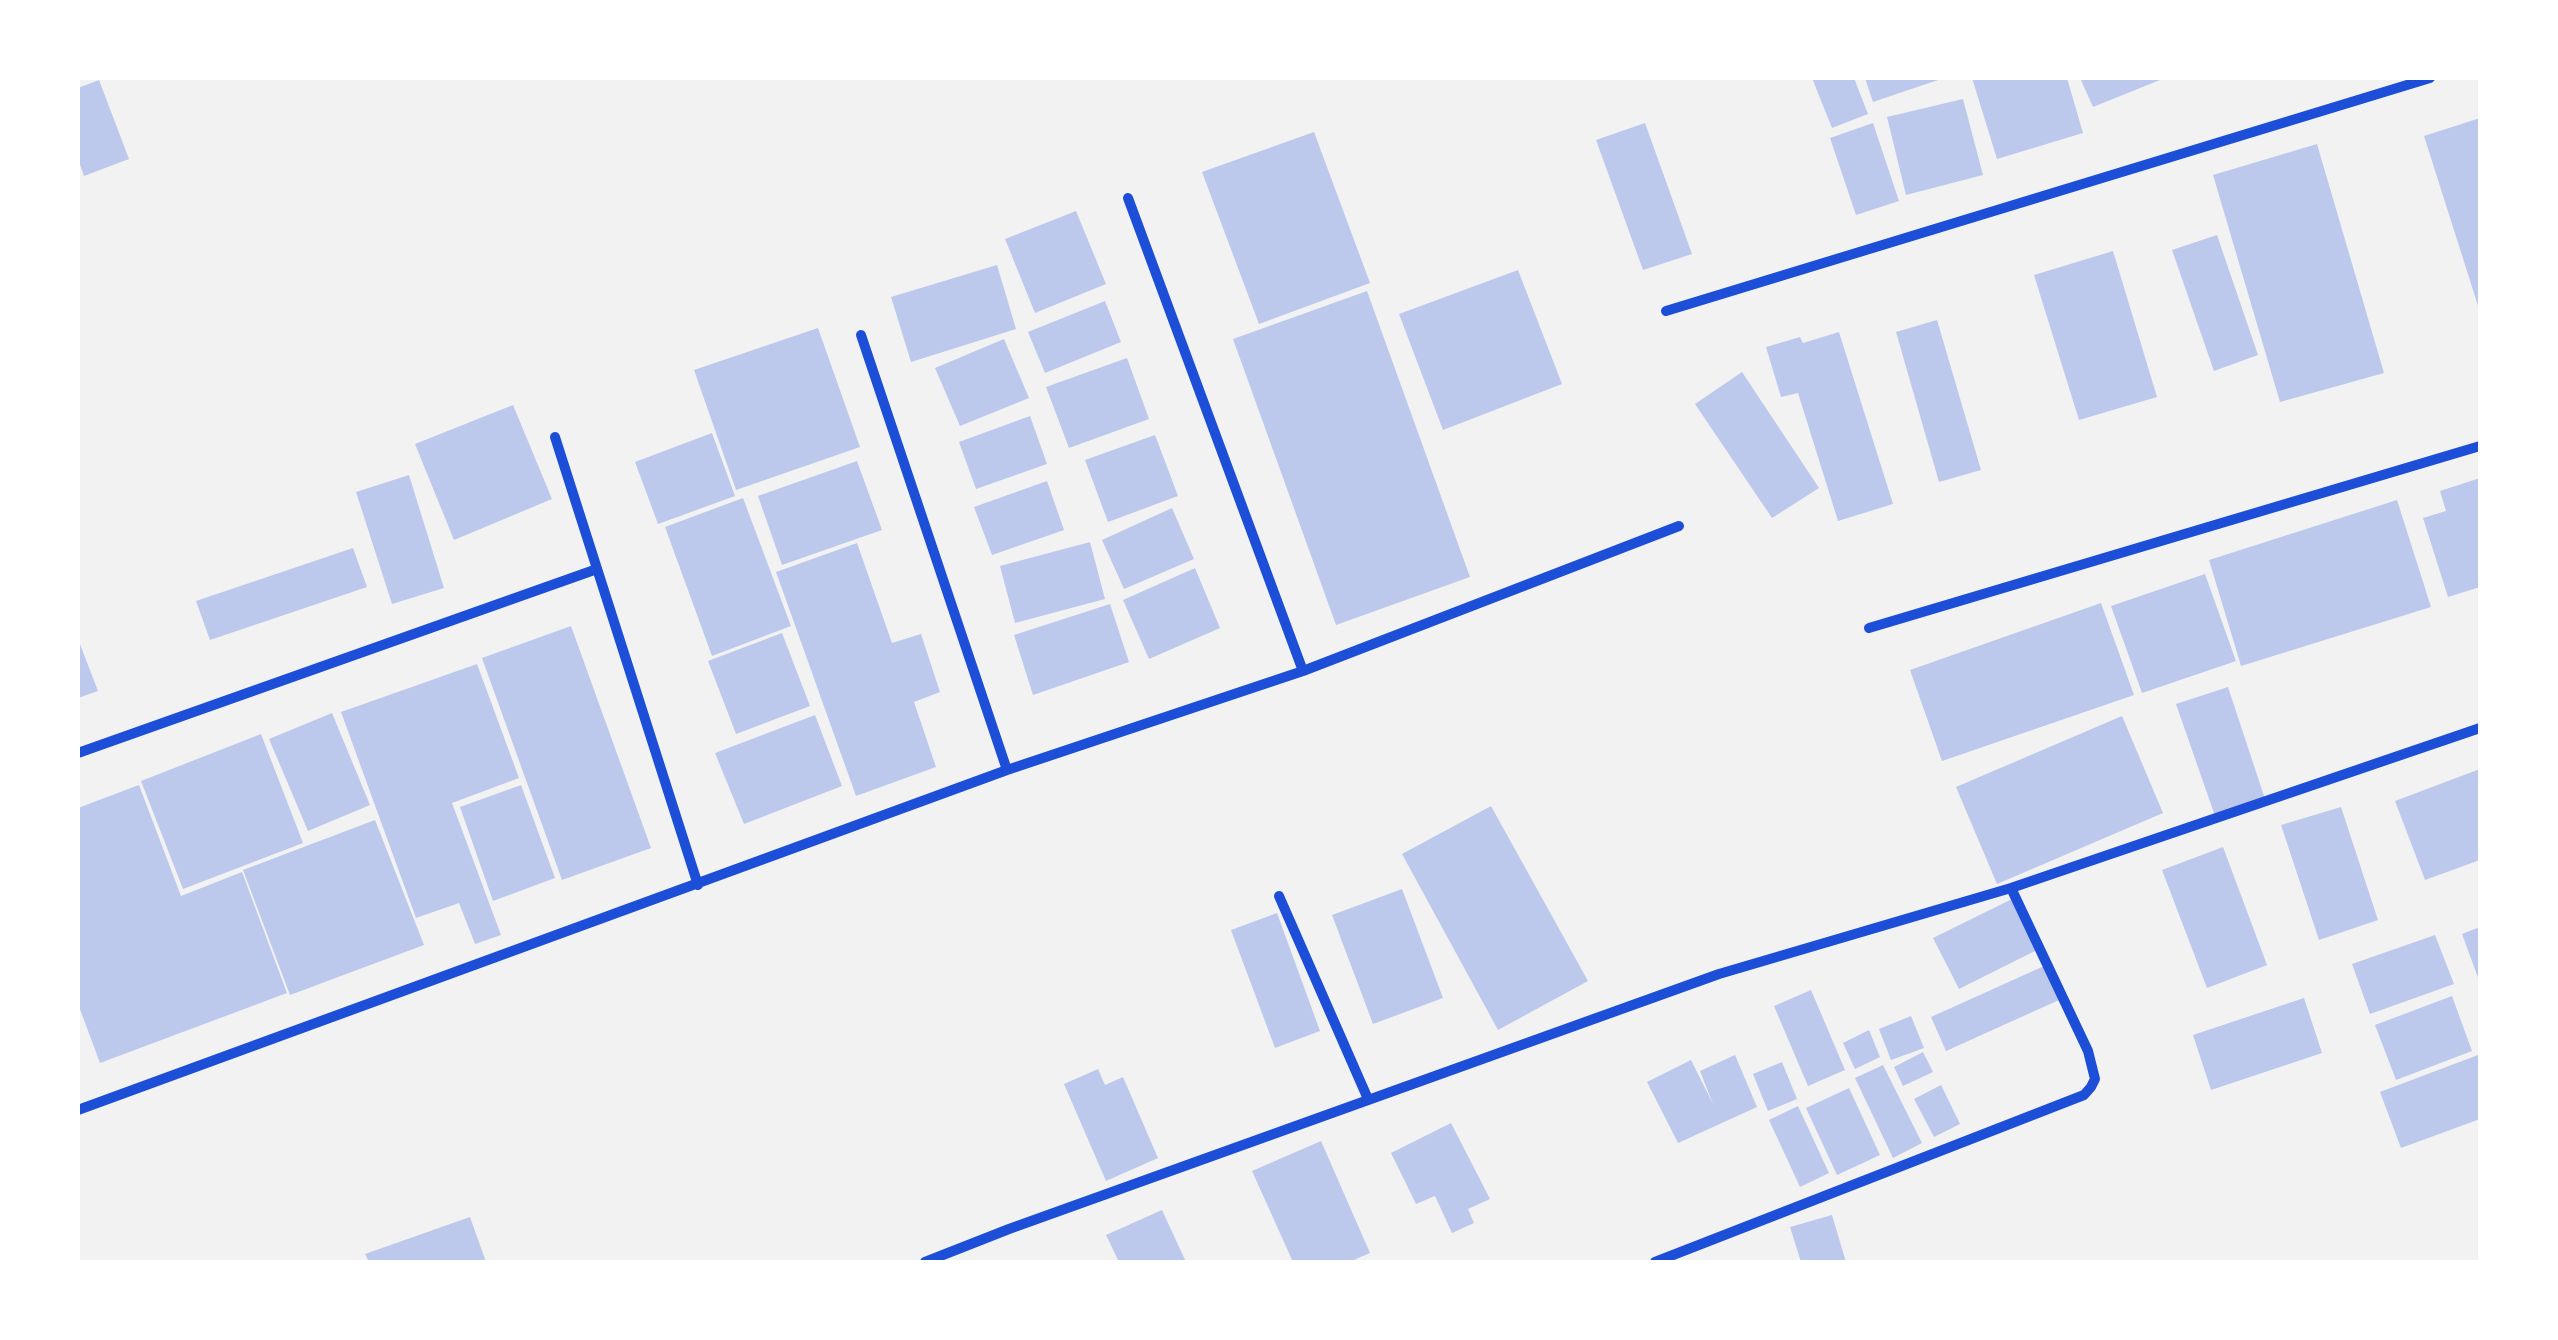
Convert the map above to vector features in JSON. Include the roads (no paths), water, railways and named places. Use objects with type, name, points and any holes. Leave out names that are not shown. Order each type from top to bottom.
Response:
[{"type":"street","points":[[1666,311],[2430,78]]},
{"type":"street","points":[[1128,198],[1303,671]]},
{"type":"street","points":[[861,335],[1007,770]]},
{"type":"street","points":[[555,437],[698,886]]},
{"type":"street","points":[[1870,628],[2480,446]]},
{"type":"street","points":[[78,1110],[1007,770],[1303,671],[1679,526]]},
{"type":"street","points":[[78,753],[597,569]]},
{"type":"street","points":[[926,1262],[1719,974],[2011,888],[2480,728]]},
{"type":"street","points":[[1655,1262],[2084,1095],[2096,1079],[2088,1051],[2011,888]]},
{"type":"street","points":[[1278,896],[1368,1099]]}]
